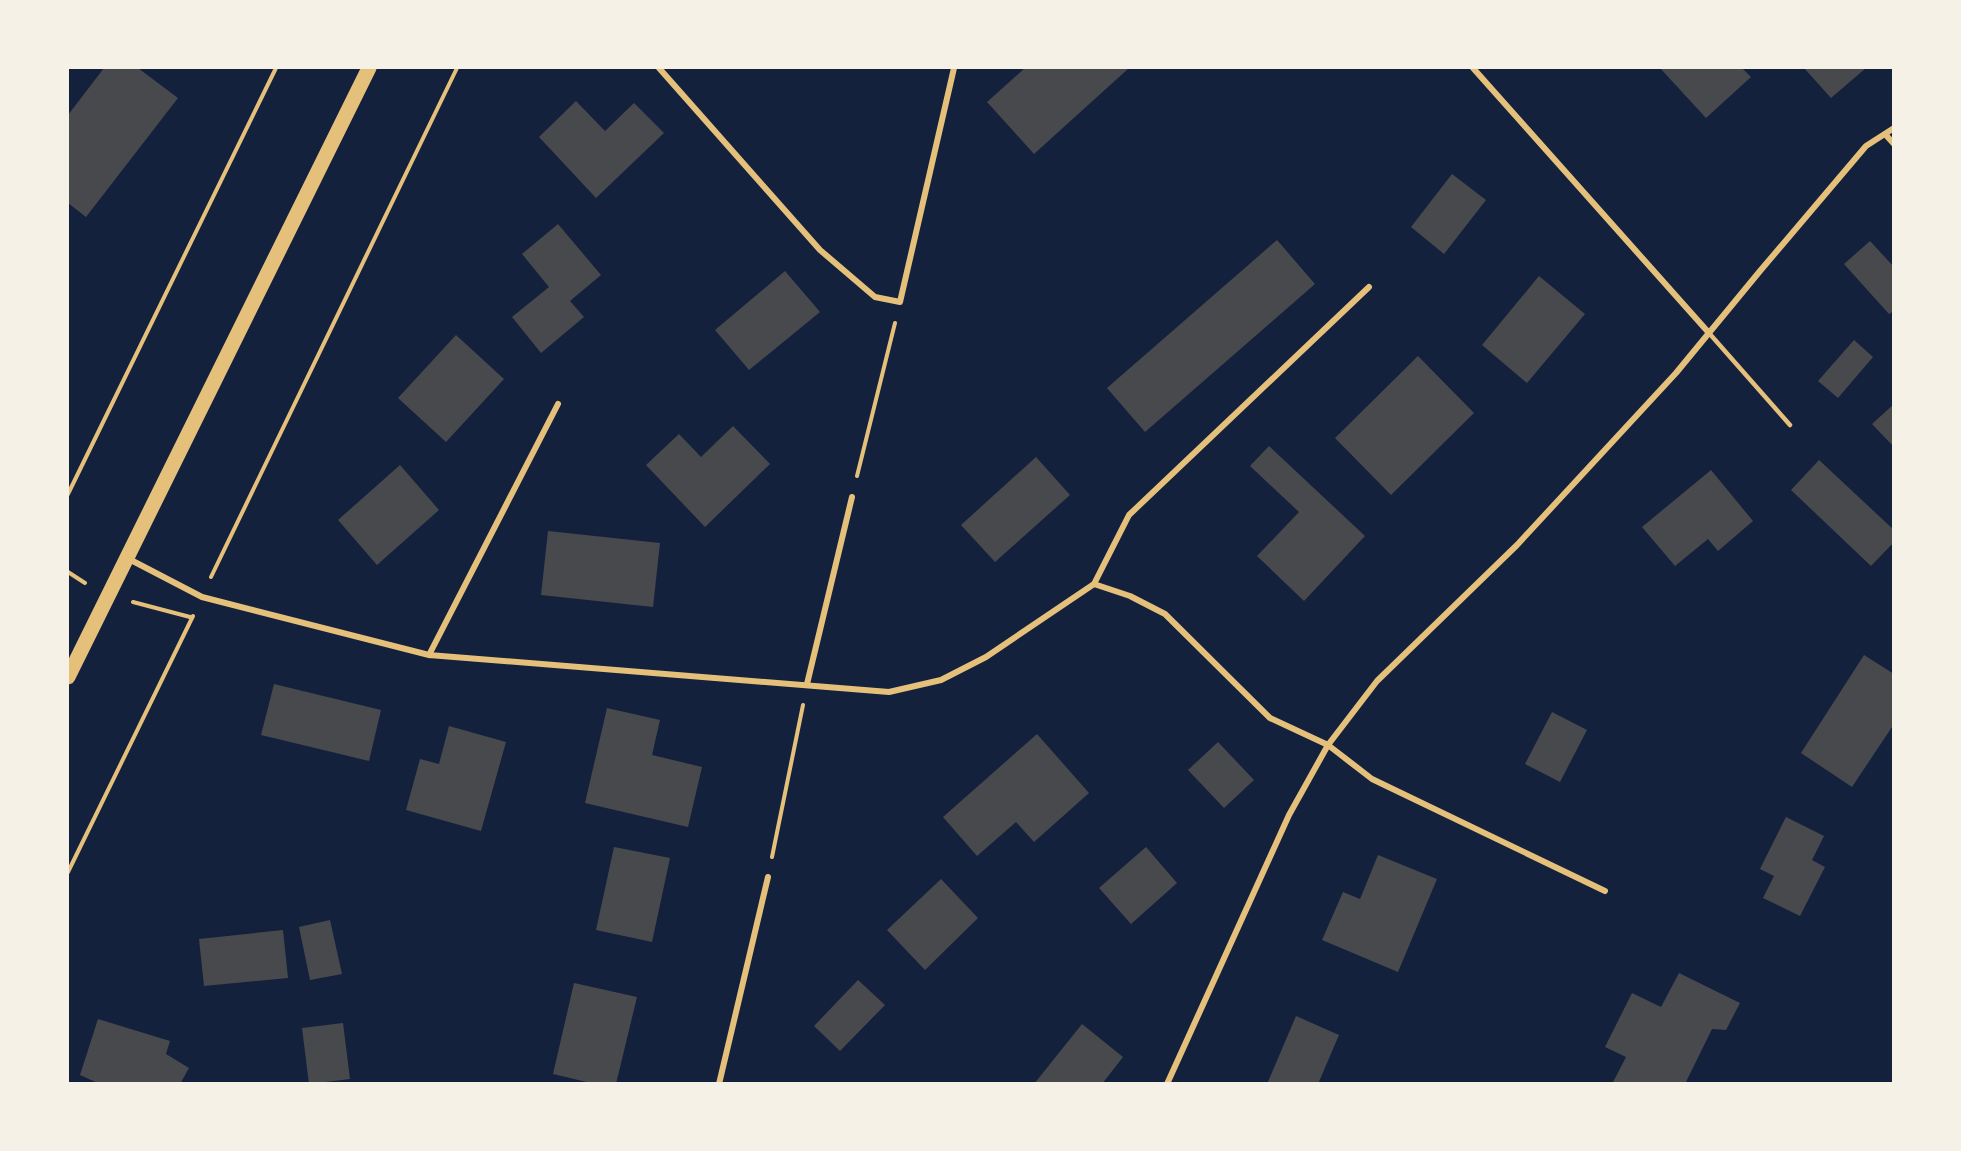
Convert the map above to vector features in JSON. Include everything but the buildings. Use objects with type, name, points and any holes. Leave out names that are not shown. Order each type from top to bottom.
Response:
[{"type":"main road","points":[[68,676],[369,68]]},
{"type":"street","points":[[659,68],[820,250],[876,297],[900,302],[954,68]]},
{"type":"street","points":[[1473,68],[1709,333]]},
{"type":"street","points":[[1167,1083],[1288,815],[1328,745],[1377,681],[1517,545],[1676,373],[1866,146],[1893,128]]},
{"type":"street","points":[[1885,134],[1893,144]]},
{"type":"street","points":[[126,557],[202,597],[429,655],[889,692],[942,680],[986,657],[1094,584],[1129,515],[1369,287]]},
{"type":"street","points":[[429,655],[558,404]]},
{"type":"street","points":[[807,684],[852,496]]},
{"type":"street","points":[[1094,584],[1130,596],[1165,614],[1270,718],[1328,745],[1372,779],[1605,891]]},
{"type":"street","points":[[719,1083],[768,877]]},
{"type":"lane","points":[[1709,333],[1790,425]]},
{"type":"path","points":[[68,494],[276,68]]},
{"type":"path","points":[[68,872],[457,68]]},
{"type":"path","points":[[852,496],[900,302]]},
{"type":"path","points":[[768,877],[807,684]]}]
